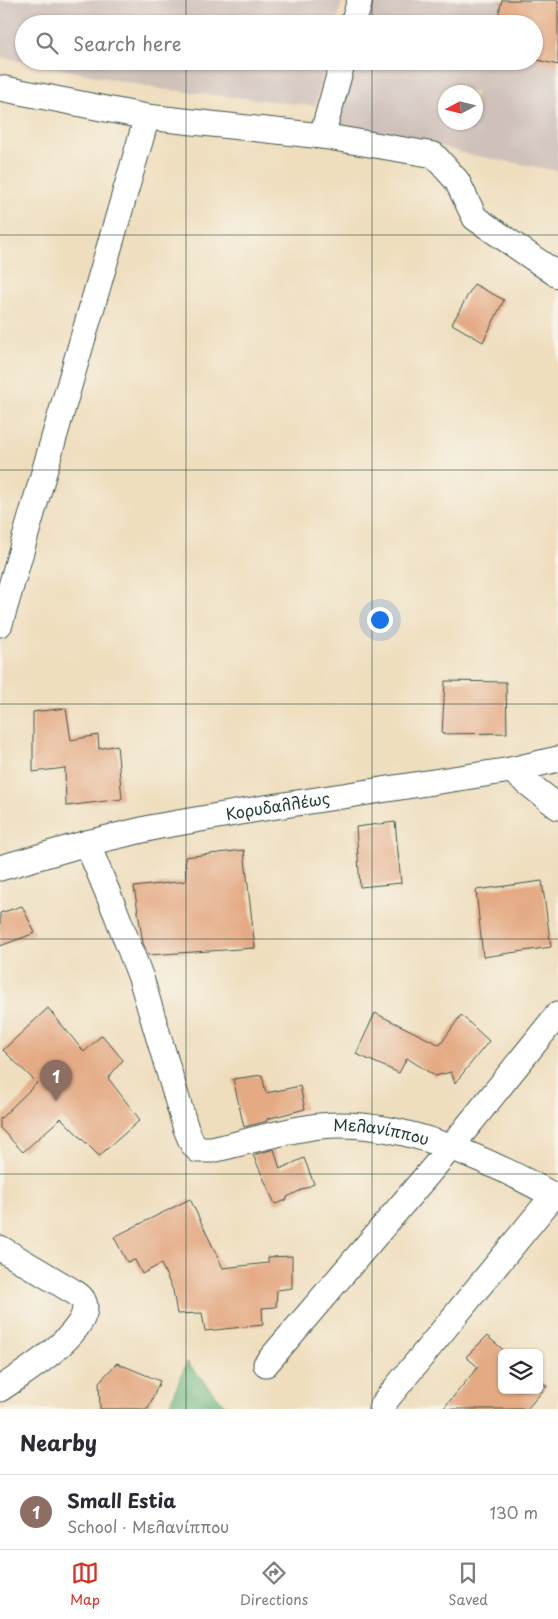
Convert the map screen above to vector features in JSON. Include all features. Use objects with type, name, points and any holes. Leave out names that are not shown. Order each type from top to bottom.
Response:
[{"type":"street","points":[[356,15],[360,0]]},
{"type":"street","points":[[322,136],[340,70]]},
{"type":"street","points":[[0,88],[147,117],[322,136],[434,155],[457,181],[475,218],[558,275]]},
{"type":"street","points":[[0,624],[147,117]]},
{"type":"street","name":"Κορυδαλλέως","points":[[0,868],[136,831],[215,816],[511,770],[558,759]]},
{"type":"street","points":[[511,770],[558,807]]},
{"type":"street","name":"Μελανίππου","points":[[87,843],[141,978],[186,1129],[198,1150],[212,1150],[304,1128],[346,1126],[389,1131],[451,1147],[556,1197]]},
{"type":"street","points":[[266,1364],[451,1147],[558,1014]]},
{"type":"street","points":[[381,1409],[386,1400],[556,1197]]},
{"type":"street","points":[[0,1248],[74,1292],[83,1300],[84,1306],[83,1317],[78,1326],[65,1340],[28,1370],[0,1389]]},
{"type":"shaded area","points":[[0,0],[342,0],[338,15],[15,15],[15,60],[0,57]]},
{"type":"shaded area","points":[[374,0],[558,0],[558,171],[467,154],[429,143],[339,125],[354,70],[543,70],[543,15],[370,15]]},
{"type":"shaded area","points":[[65,70],[324,70],[315,106],[161,89]]},
{"type":"green space","points":[[187,1362],[228,1409],[168,1409]]},
{"type":"building","points":[[502,0],[558,0],[558,65],[543,61],[543,15],[498,15]]},
{"type":"building","points":[[474,284],[504,300],[483,342],[452,324]]},
{"type":"building","points":[[445,681],[506,682],[507,733],[442,734]]},
{"type":"building","points":[[66,708],[71,740],[98,735],[99,749],[117,745],[122,799],[66,806],[65,768],[33,772],[33,712]]},
{"type":"building","points":[[395,822],[401,883],[360,887],[356,827]]},
{"type":"building","points":[[244,850],[255,948],[148,955],[143,943],[134,887],[186,881],[185,857]]},
{"type":"building","points":[[542,881],[551,947],[483,957],[476,890]]},
{"type":"building","points":[[22,906],[35,933],[0,946],[0,913]]},
{"type":"building","points":[[48,1008],[84,1052],[102,1035],[123,1060],[108,1078],[140,1120],[99,1156],[61,1118],[23,1152],[0,1128],[0,1119],[37,1083],[3,1050]]},
{"type":"building","points":[[375,1013],[440,1045],[461,1015],[489,1041],[455,1083],[451,1072],[435,1076],[407,1058],[399,1073],[356,1054]]},
{"type":"building","points":[[262,1075],[266,1093],[300,1086],[305,1109],[244,1127],[233,1079]]},
{"type":"building","points":[[274,1149],[280,1169],[304,1158],[314,1184],[287,1197],[287,1200],[275,1204],[253,1155]]},
{"type":"building","points":[[190,1199],[223,1268],[268,1263],[268,1257],[292,1256],[292,1288],[277,1290],[276,1307],[262,1308],[263,1325],[205,1331],[202,1313],[177,1314],[173,1290],[161,1264],[142,1274],[135,1260],[127,1262],[114,1237]]},
{"type":"building","points":[[487,1336],[502,1349],[498,1349],[498,1394],[540,1394],[527,1409],[443,1409],[478,1367],[466,1357]]},
{"type":"building","points":[[117,1363],[160,1381],[148,1409],[100,1409],[99,1382]]},
{"type":"place","name":"Small Estia","points":[[56,1101]]}]
